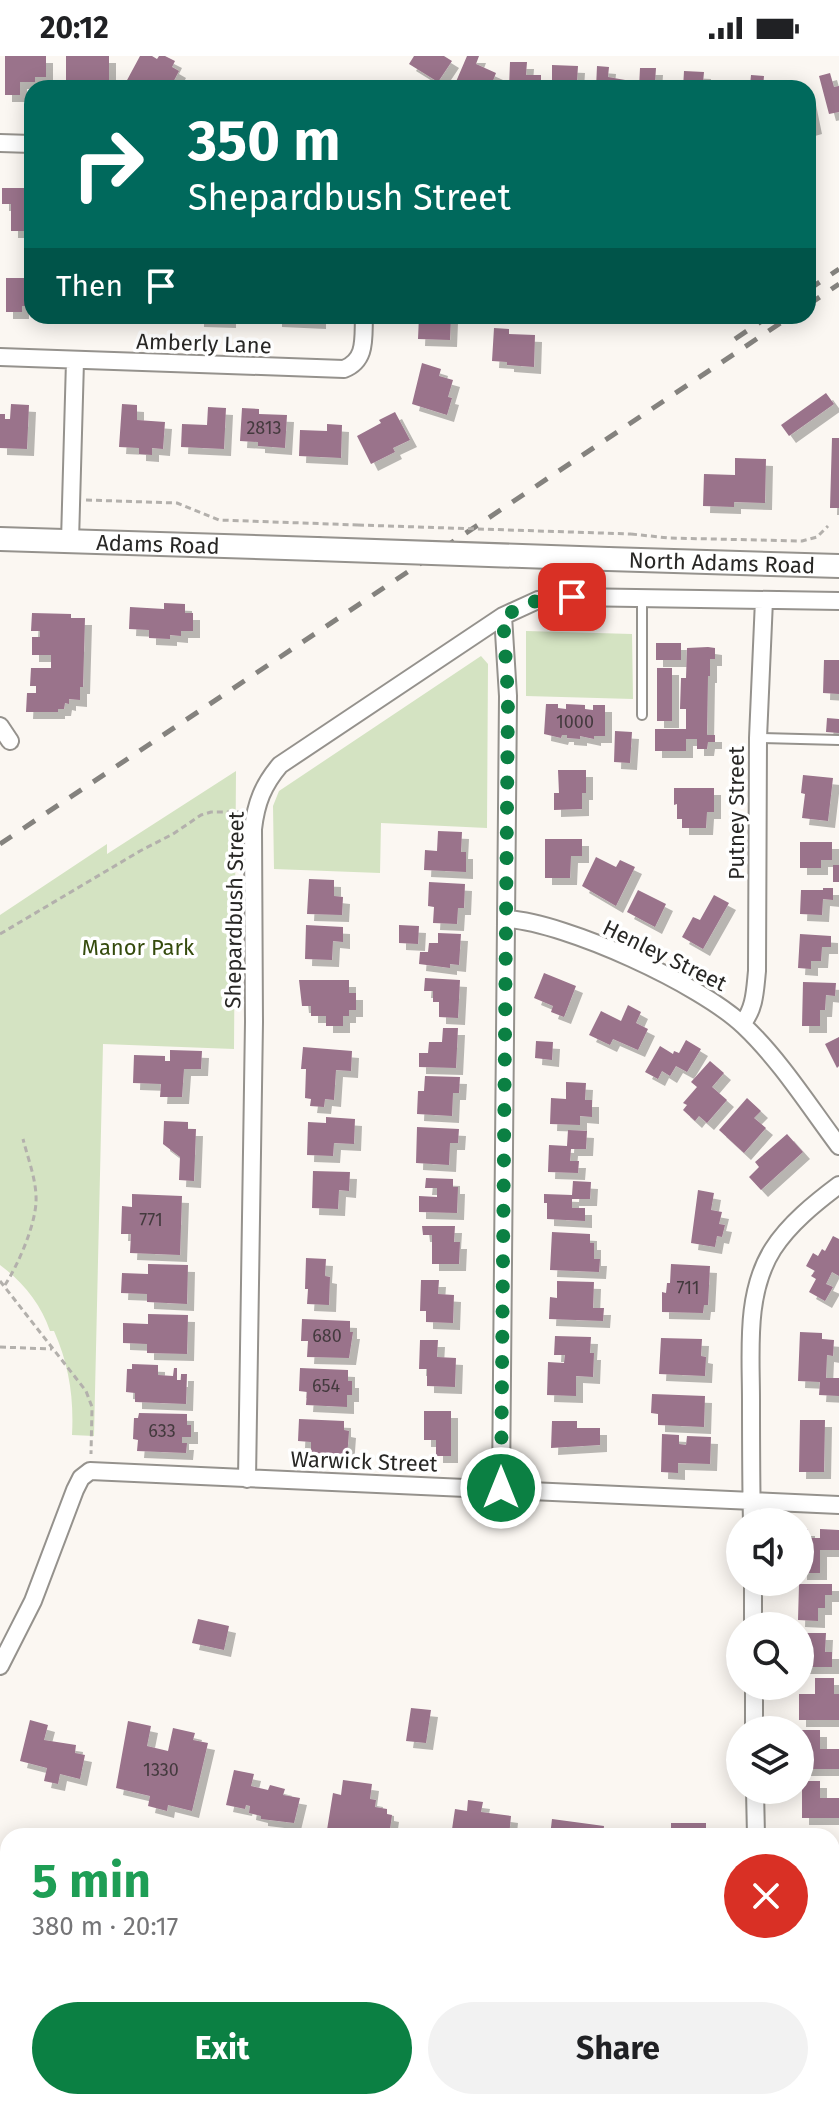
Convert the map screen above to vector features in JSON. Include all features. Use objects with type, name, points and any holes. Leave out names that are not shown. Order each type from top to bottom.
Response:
[{"type":"main road","name":"Adams Road","points":[[0,539],[317,549]]},
{"type":"main road","name":"North Adams Road","points":[[317,549],[839,566]]},
{"type":"street","points":[[0,143],[24,144]]},
{"type":"street","name":"Amberly Lane","points":[[0,357],[344,369],[354,365],[361,357],[363,324]]},
{"type":"street","points":[[70,541],[75,361]]},
{"type":"street","name":"Shepardbush Street","points":[[247,1479],[255,811],[268,778],[280,765],[503,616],[529,603],[554,598],[839,601]]},
{"type":"street","name":"Putney Street","points":[[742,1024],[749,1016],[757,971],[758,738],[764,600]]},
{"type":"street","points":[[501,1488],[508,696],[503,616]]},
{"type":"street","points":[[0,726],[10,741]]},
{"type":"street","name":"Henley Street","points":[[507,919],[543,924],[661,973],[713,1001],[742,1024],[769,1054],[839,1146]]},
{"type":"street","points":[[752,1508],[751,1338],[755,1296],[772,1251],[797,1220],[839,1185]]},
{"type":"street","points":[[0,1666],[33,1601],[85,1474]]},
{"type":"street","name":"Warwick Street","points":[[85,1474],[501,1488],[839,1505]]},
{"type":"street","points":[[755,1804],[756,1828]]},
{"type":"lane","points":[[642,598],[642,715]]},
{"type":"lane","points":[[758,738],[839,740]]},
{"type":"path","points":[[82,500],[177,503],[219,520],[631,534],[669,538],[791,542],[817,537],[828,526]]},
{"type":"path","points":[[0,934],[201,815],[255,811]]},
{"type":"path","points":[[5,1285],[20,1263],[36,1201],[23,1139]]},
{"type":"path","points":[[0,1281],[75,1373],[86,1391],[92,1407],[85,1474]]},
{"type":"path","points":[[0,1347],[53,1349]]},
{"type":"green space","points":[[526,631],[632,634],[633,699],[526,696]]},
{"type":"green space","points":[[481,656],[488,664],[487,828],[381,823],[380,873],[274,869],[273,806],[279,791]]},
{"type":"green space","name":"Manor Park","points":[[236,771],[234,1049],[103,1044],[94,1436],[72,1435],[69,1382],[54,1331],[50,1331],[30,1294],[0,1265],[0,915],[107,844],[107,854]]},
{"type":"building","points":[[5,56],[46,56],[46,77],[24,80],[20,82],[20,95],[5,95]]},
{"type":"building","points":[[66,56],[109,56],[109,80],[66,80]]},
{"type":"building","points":[[140,56],[157,59],[165,56],[175,61],[172,67],[179,71],[174,80],[127,80]]},
{"type":"building","points":[[414,56],[444,56],[452,61],[439,80],[409,64]]},
{"type":"building","points":[[467,56],[479,56],[476,64],[496,73],[493,80],[457,80]]},
{"type":"building","points":[[510,62],[527,62],[526,75],[541,75],[541,80],[509,80]]},
{"type":"building","points":[[552,65],[578,66],[577,80],[552,80]]},
{"type":"building","points":[[597,66],[609,67],[608,77],[625,80],[596,80]]},
{"type":"building","points":[[640,68],[656,68],[655,80],[639,80]]},
{"type":"building","points":[[684,71],[704,72],[703,80],[683,80]]},
{"type":"building","points":[[830,73],[834,87],[839,86],[839,112],[829,114],[819,76]]},
{"type":"building","points":[[751,75],[764,76],[764,80],[750,80]]},
{"type":"building","points":[[2,188],[24,188],[24,231],[11,231],[11,204],[2,204]]},
{"type":"building","points":[[6,278],[24,278],[22,312],[6,312]]},
{"type":"building","points":[[419,324],[451,324],[450,340],[418,339]]},
{"type":"building","points":[[494,328],[509,329],[509,334],[535,335],[534,367],[492,361]]},
{"type":"building","points":[[422,363],[441,369],[439,376],[453,380],[447,415],[412,404]]},
{"type":"building","points":[[826,393],[834,404],[789,436],[781,425]]},
{"type":"building","points":[[11,404],[29,405],[27,449],[0,448],[0,414],[10,419]]},
{"type":"building","points":[[122,404],[137,405],[137,420],[165,422],[163,449],[152,448],[152,455],[139,454],[139,448],[119,447]]},
{"type":"building","points":[[208,407],[226,408],[224,449],[181,447],[182,424],[207,425]]},
{"type":"building","points":[[242,408],[259,409],[259,414],[287,415],[285,448],[240,441]]},
{"type":"building","points":[[395,412],[410,440],[371,464],[357,436]]},
{"type":"building","points":[[327,424],[342,425],[341,458],[299,456],[300,430],[327,431]]},
{"type":"building","points":[[832,438],[839,438],[839,508],[830,508]]},
{"type":"building","points":[[735,458],[766,459],[765,503],[734,502],[734,507],[703,506],[704,474],[735,475]]},
{"type":"building","points":[[164,603],[185,604],[185,613],[193,613],[193,631],[181,631],[181,636],[170,635],[170,639],[149,638],[149,630],[129,629],[130,607],[164,609]]},
{"type":"building","points":[[32,613],[71,614],[71,618],[85,618],[80,700],[69,699],[69,704],[65,703],[64,709],[58,709],[58,712],[26,712],[27,693],[36,693],[36,686],[30,686],[31,668],[51,668],[51,655],[32,655],[32,637],[40,637],[40,631],[31,631]]},
{"type":"building","points":[[656,643],[681,643],[681,660],[656,660]]},
{"type":"building","points":[[687,648],[715,648],[715,659],[710,659],[708,676],[707,735],[715,735],[715,742],[708,742],[707,749],[697,749],[697,739],[686,739],[686,751],[655,751],[655,729],[686,729],[686,709],[680,709],[681,678],[686,678]]},
{"type":"building","points":[[824,660],[839,660],[839,694],[823,693]]},
{"type":"building","points":[[657,668],[672,668],[672,721],[657,721]]},
{"type":"building","points":[[546,704],[558,704],[558,708],[566,709],[566,704],[585,705],[585,709],[593,710],[593,705],[605,705],[605,736],[594,736],[594,739],[580,736],[580,739],[544,734]]},
{"type":"building","points":[[827,718],[839,719],[839,733],[826,732]]},
{"type":"building","points":[[615,731],[632,732],[630,763],[614,762]]},
{"type":"building","points":[[558,770],[586,770],[582,809],[554,810],[554,793],[559,793]]},
{"type":"building","points":[[803,775],[833,778],[828,821],[802,818],[805,794],[801,793]]},
{"type":"building","points":[[674,788],[714,788],[714,812],[707,812],[706,828],[682,828],[682,819],[677,819],[677,804],[674,805]]},
{"type":"building","points":[[438,831],[462,832],[461,852],[466,852],[466,872],[424,870],[425,850],[437,851]]},
{"type":"building","points":[[545,839],[582,839],[582,856],[571,856],[570,878],[545,878]]},
{"type":"building","points":[[800,842],[832,842],[832,860],[821,860],[821,868],[800,868]]},
{"type":"building","points":[[596,857],[616,867],[620,860],[635,867],[616,906],[582,886]]},
{"type":"building","points":[[833,865],[839,865],[839,882],[833,882]]},
{"type":"building","points":[[309,879],[334,880],[334,896],[343,897],[342,915],[307,914]]},
{"type":"building","points":[[429,882],[465,884],[464,908],[458,908],[457,924],[433,923],[434,907],[428,906]]},
{"type":"building","points":[[833,888],[833,900],[823,899],[822,915],[800,914],[801,890]]},
{"type":"building","points":[[638,890],[666,904],[655,927],[627,912]]},
{"type":"building","points":[[714,895],[729,903],[703,949],[682,937],[693,917],[700,920]]},
{"type":"building","points":[[306,925],[343,927],[343,942],[333,941],[332,960],[305,959]]},
{"type":"building","points":[[399,925],[419,926],[418,944],[399,943]]},
{"type":"building","points":[[438,933],[461,934],[459,965],[450,964],[450,968],[419,964],[420,952],[428,952],[429,943],[438,943]]},
{"type":"building","points":[[800,934],[831,936],[831,947],[822,947],[821,961],[811,961],[811,969],[798,968]]},
{"type":"building","points":[[544,973],[576,986],[564,1017],[551,1012],[553,1006],[534,998]]},
{"type":"building","points":[[425,978],[460,980],[458,1018],[439,1017],[439,1002],[433,1002],[433,991],[424,991]]},
{"type":"building","points":[[299,980],[349,980],[349,993],[356,993],[356,1010],[349,1010],[349,1016],[343,1016],[343,1026],[326,1026],[326,1016],[311,1016],[311,1006],[302,1006]]},
{"type":"building","points":[[803,982],[836,983],[835,996],[826,995],[825,1010],[820,1010],[820,1026],[802,1026]]},
{"type":"building","points":[[628,1005],[641,1012],[636,1023],[648,1029],[638,1050],[613,1039],[610,1045],[589,1035],[601,1011],[621,1021]]},
{"type":"building","points":[[443,1028],[458,1028],[456,1068],[419,1067],[419,1053],[428,1053],[429,1042],[442,1042]]},
{"type":"building","points":[[839,1037],[839,1066],[837,1068],[825,1044]]},
{"type":"building","points":[[686,1040],[701,1049],[687,1072],[676,1066],[670,1076],[662,1071],[658,1079],[645,1072],[660,1046],[673,1054],[674,1051],[679,1053]]},
{"type":"building","points":[[536,1041],[553,1042],[552,1060],[535,1058]]},
{"type":"building","points":[[303,1047],[352,1051],[351,1071],[336,1070],[334,1100],[325,1099],[324,1107],[310,1106],[311,1099],[305,1098],[306,1069],[301,1069]]},
{"type":"building","points":[[170,1050],[202,1051],[201,1069],[184,1069],[182,1097],[160,1097],[161,1084],[133,1083],[134,1055],[165,1056],[165,1061],[170,1061]]},
{"type":"building","points":[[710,1061],[724,1073],[712,1087],[727,1100],[707,1123],[699,1116],[695,1121],[683,1110],[687,1105],[683,1103],[697,1087],[691,1082]]},
{"type":"building","points":[[425,1076],[460,1077],[459,1093],[453,1093],[452,1116],[417,1114],[418,1091],[424,1091]]},
{"type":"building","points":[[566,1082],[586,1083],[585,1100],[592,1100],[592,1117],[580,1116],[580,1125],[550,1124],[551,1098],[566,1099]]},
{"type":"building","points":[[747,1098],[761,1111],[754,1118],[766,1128],[744,1153],[719,1130]]},
{"type":"building","points":[[326,1117],[355,1119],[354,1144],[334,1143],[333,1156],[307,1155],[308,1122],[326,1123]]},
{"type":"building","points":[[164,1121],[188,1122],[188,1129],[196,1129],[194,1181],[179,1180],[180,1157],[163,1144]]},
{"type":"building","points":[[417,1127],[459,1129],[458,1143],[450,1143],[449,1165],[416,1163]]},
{"type":"building","points":[[568,1130],[587,1131],[586,1149],[571,1149],[570,1161],[579,1161],[578,1173],[548,1172],[549,1145],[567,1146]]},
{"type":"building","points":[[787,1134],[803,1152],[761,1190],[749,1177],[759,1167],[755,1162]]},
{"type":"building","points":[[313,1171],[350,1172],[349,1191],[339,1190],[338,1209],[312,1208]]},
{"type":"building","points":[[426,1178],[453,1179],[453,1187],[458,1187],[457,1213],[419,1212],[419,1196],[437,1197],[437,1188],[425,1188]]},
{"type":"building","points":[[573,1181],[591,1182],[590,1199],[572,1199],[572,1208],[585,1208],[585,1221],[547,1219],[544,1194],[572,1195]]},
{"type":"building","points":[[698,1190],[714,1193],[711,1210],[722,1212],[719,1224],[725,1225],[722,1237],[717,1236],[715,1247],[691,1243]]},
{"type":"building","points":[[132,1194],[182,1196],[180,1255],[130,1253],[131,1234],[121,1234],[122,1206],[132,1207]]},
{"type":"building","points":[[422,1226],[455,1226],[454,1242],[460,1242],[459,1264],[432,1264],[432,1235],[423,1235]]},
{"type":"building","points":[[552,1232],[590,1234],[590,1243],[594,1243],[594,1259],[600,1259],[599,1272],[550,1270]]},
{"type":"building","points":[[833,1236],[839,1239],[839,1276],[832,1272],[826,1284],[833,1287],[825,1301],[809,1292],[816,1279],[811,1276],[815,1271],[806,1266],[813,1253],[818,1256],[822,1249],[825,1251]]},
{"type":"building","points":[[306,1258],[326,1259],[325,1276],[330,1277],[329,1305],[307,1304]]},
{"type":"building","points":[[148,1264],[188,1265],[187,1304],[147,1302],[147,1294],[121,1293],[122,1273],[148,1274]]},
{"type":"building","points":[[671,1264],[710,1266],[708,1305],[704,1305],[703,1313],[662,1312],[662,1292],[666,1293],[667,1283],[670,1283]]},
{"type":"building","points":[[421,1280],[439,1280],[438,1294],[454,1295],[453,1323],[426,1322],[426,1311],[420,1311]]},
{"type":"building","points":[[557,1281],[594,1282],[593,1308],[604,1308],[603,1321],[549,1319],[550,1297],[557,1298]]},
{"type":"building","points":[[148,1314],[188,1315],[187,1354],[147,1353],[147,1344],[123,1343],[123,1323],[148,1324]]},
{"type":"building","points":[[302,1319],[350,1321],[350,1332],[353,1332],[349,1358],[307,1357],[308,1341],[301,1341]]},
{"type":"building","points":[[800,1332],[822,1333],[822,1339],[834,1340],[833,1356],[827,1355],[826,1378],[839,1378],[839,1396],[819,1395],[820,1382],[798,1381]]},
{"type":"building","points":[[555,1336],[591,1337],[593,1377],[576,1376],[576,1396],[547,1395],[548,1362],[564,1363],[565,1355],[554,1355]]},
{"type":"building","points":[[661,1338],[702,1339],[701,1356],[706,1357],[705,1376],[659,1374]]},
{"type":"building","points":[[420,1340],[438,1340],[437,1357],[456,1358],[455,1387],[427,1386],[427,1369],[419,1369]]},
{"type":"building","points":[[132,1364],[158,1365],[158,1375],[173,1376],[174,1368],[177,1368],[177,1380],[181,1380],[181,1374],[187,1374],[186,1404],[135,1402],[135,1393],[126,1392],[127,1369],[132,1369]]},
{"type":"building","points":[[300,1368],[348,1370],[352,1395],[347,1395],[347,1407],[306,1405],[307,1392],[299,1391]]},
{"type":"building","points":[[652,1394],[705,1396],[704,1427],[658,1425],[658,1414],[651,1413]]},
{"type":"building","points":[[424,1411],[451,1411],[451,1456],[436,1456],[436,1440],[424,1440]]},
{"type":"building","points":[[139,1413],[187,1414],[191,1437],[182,1437],[182,1443],[187,1443],[186,1453],[137,1451],[138,1440],[133,1439],[134,1418],[138,1418]]},
{"type":"building","points":[[299,1419],[344,1421],[344,1430],[349,1431],[347,1458],[322,1457],[323,1454],[311,1453],[311,1442],[298,1441]]},
{"type":"building","points":[[800,1420],[825,1420],[824,1472],[799,1472]]},
{"type":"building","points":[[552,1421],[577,1421],[577,1428],[600,1428],[600,1445],[551,1448]]},
{"type":"building","points":[[662,1434],[679,1435],[679,1444],[686,1445],[687,1436],[711,1437],[710,1464],[678,1463],[678,1473],[661,1472]]},
{"type":"building","points":[[820,1529],[839,1530],[839,1550],[820,1550],[820,1573],[814,1573],[814,1538],[820,1538]]},
{"type":"building","points":[[814,1584],[832,1584],[832,1595],[825,1595],[825,1608],[818,1608],[818,1621],[814,1621],[814,1612],[798,1612],[799,1596],[814,1596]]},
{"type":"building","points":[[198,1619],[229,1626],[224,1650],[192,1643]]},
{"type":"building","points":[[814,1633],[826,1633],[825,1652],[832,1652],[832,1667],[814,1667]]},
{"type":"building","points":[[815,1678],[834,1678],[834,1694],[839,1694],[839,1720],[814,1720],[814,1716],[799,1716],[799,1700],[814,1700]]},
{"type":"building","points":[[411,1708],[431,1710],[426,1743],[406,1741]]},
{"type":"building","points":[[30,1720],[48,1725],[44,1740],[76,1745],[75,1753],[85,1755],[80,1779],[60,1774],[58,1784],[44,1781],[47,1768],[20,1761]]},
{"type":"building","points":[[128,1721],[151,1726],[147,1746],[168,1751],[173,1728],[195,1733],[193,1740],[208,1743],[192,1811],[168,1805],[167,1811],[148,1806],[150,1796],[116,1788]]},
{"type":"building","points":[[814,1730],[820,1730],[820,1749],[839,1749],[839,1769],[814,1769]]},
{"type":"building","points":[[234,1770],[254,1774],[251,1786],[268,1790],[270,1785],[285,1789],[283,1795],[300,1798],[294,1823],[261,1819],[261,1816],[249,1813],[250,1806],[246,1805],[245,1809],[226,1805]]},
{"type":"building","points":[[343,1780],[372,1784],[370,1799],[376,1800],[375,1807],[387,1809],[387,1814],[392,1815],[390,1828],[327,1828],[333,1793],[341,1795]]},
{"type":"building","points":[[814,1781],[820,1781],[820,1798],[839,1798],[839,1818],[802,1818],[802,1804],[814,1804]]},
{"type":"building","points":[[468,1800],[483,1802],[481,1812],[511,1816],[510,1828],[452,1828],[455,1809],[467,1811]]},
{"type":"building","points":[[552,1819],[604,1826],[604,1828],[551,1828]]},
{"type":"building","points":[[671,1823],[706,1823],[706,1828],[671,1828]]},
{"type":"railway","points":[[816,285],[839,269]]},
{"type":"railway","points":[[816,300],[839,284]]},
{"type":"railway","points":[[735,339],[757,324]]},
{"type":"railway","points":[[0,844],[779,324]]},
{"type":"route","points":[[501,1488],[508,696],[503,616],[538,600],[572,597]]}]
